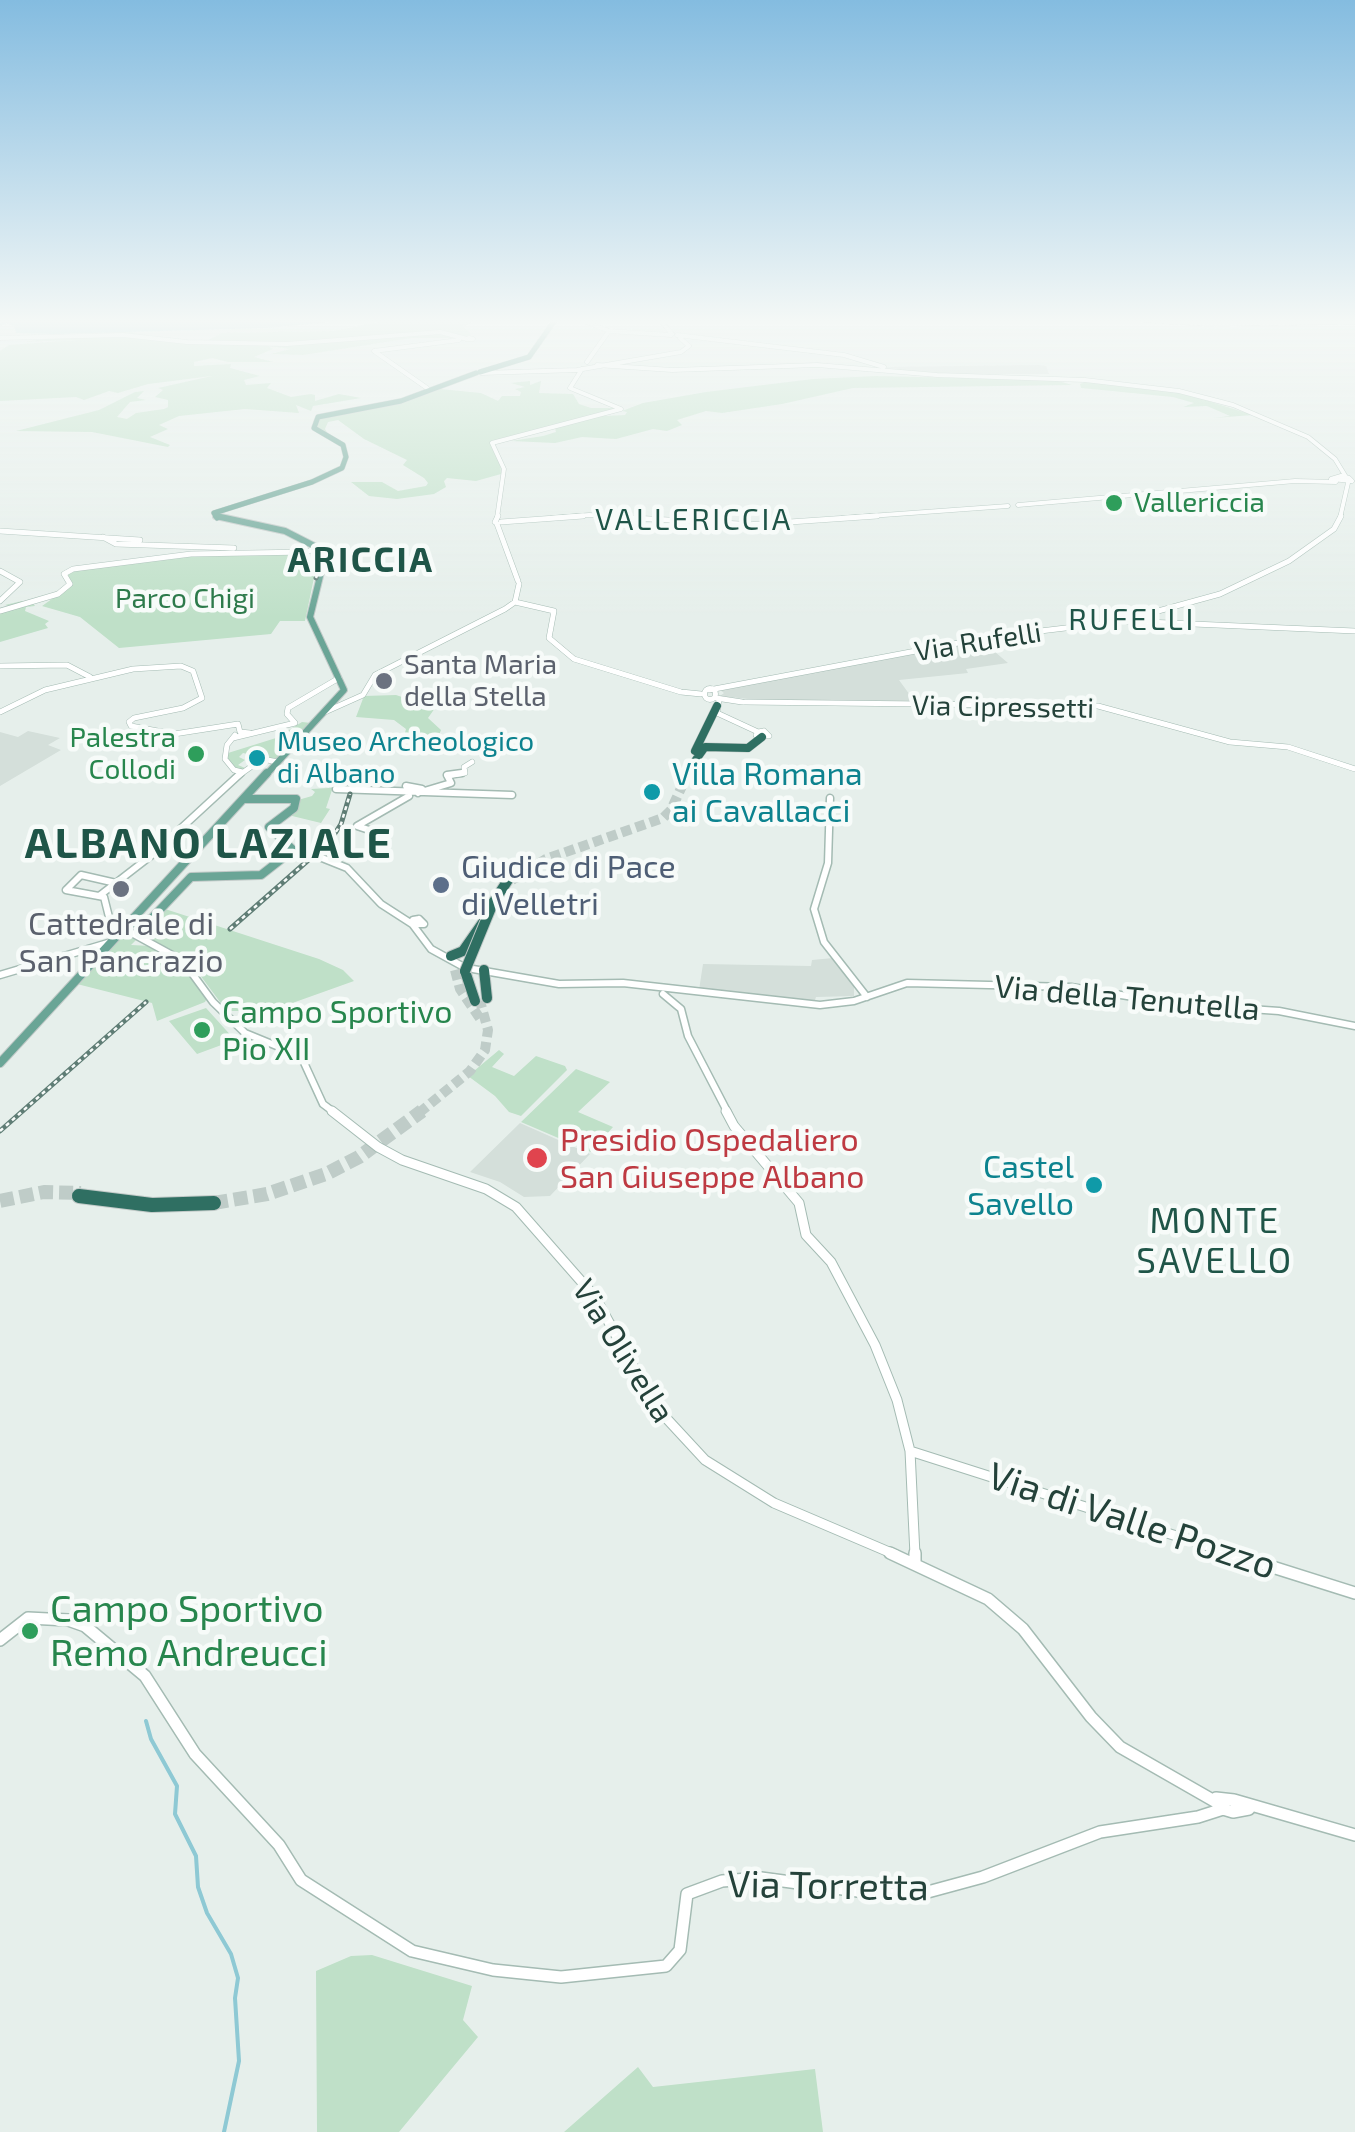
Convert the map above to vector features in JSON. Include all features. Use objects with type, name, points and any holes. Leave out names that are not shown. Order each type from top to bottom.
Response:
[{"type":"highway","points":[[688,768],[699,748],[711,696]]},
{"type":"highway","points":[[699,748],[713,744],[752,747],[760,735]]},
{"type":"highway","points":[[464,967],[486,918],[510,880]]},
{"type":"highway","points":[[464,967],[494,904]]},
{"type":"highway","points":[[464,967],[481,1000],[460,954],[486,918]]},
{"type":"highway","points":[[80,1194],[121,1200],[214,1201]]},
{"type":"main road","points":[[0,1063],[325,712],[338,683],[311,619],[311,609],[326,552],[292,534],[214,517],[220,510],[315,481],[343,466],[343,444],[314,428],[316,419]]},
{"type":"main road","points":[[128,928],[152,918],[191,877],[261,876],[293,850],[269,829],[296,804],[296,799],[245,799]]},
{"type":"street","points":[[325,712],[364,695],[372,677],[515,602],[518,582],[498,522],[504,465],[492,442],[590,419]]},
{"type":"street","points":[[1266,419],[1312,440],[1350,480]]},
{"type":"street","points":[[1335,480],[1350,480]]},
{"type":"street","points":[[498,522],[596,516],[756,525],[1350,480]]},
{"type":"street","points":[[1124,621],[1220,594],[1289,561],[1334,529],[1350,480]]},
{"type":"street","points":[[0,531],[103,537],[116,544],[278,552]]},
{"type":"street","points":[[170,556],[194,546]]},
{"type":"street","points":[[0,611],[44,601],[63,591],[70,584],[64,575],[70,570],[170,556],[296,552],[319,547]]},
{"type":"street","points":[[0,571],[20,582],[0,601]]},
{"type":"street","name":"Via Cipressetti","points":[[515,602],[553,610],[556,615],[549,626],[550,638],[572,657],[689,695],[744,702],[1098,706],[1226,741],[1299,750],[1355,769]]},
{"type":"street","name":"Via Rufelli","points":[[711,696],[724,686],[986,638],[1124,621],[1355,630]]},
{"type":"street","points":[[0,666],[67,665],[83,676],[99,678]]},
{"type":"street","points":[[0,712],[28,695],[130,670],[173,666],[189,668],[203,693],[186,707],[134,718],[129,722],[133,728],[178,734],[238,724],[240,730]]},
{"type":"street","points":[[232,738],[294,723],[288,708],[309,694],[338,683],[335,706],[343,707]]},
{"type":"street","points":[[711,696],[718,714],[760,735]]},
{"type":"street","points":[[741,723],[744,702]]},
{"type":"street","points":[[240,730],[250,733]]},
{"type":"street","points":[[238,774],[225,759],[226,745],[240,730]]},
{"type":"street","points":[[99,896],[191,821],[238,774],[262,759],[278,762]]},
{"type":"street","points":[[372,831],[357,826],[418,793],[451,784],[447,775],[465,774],[464,767],[472,762]]},
{"type":"street","points":[[406,786],[422,788],[418,793]]},
{"type":"street","points":[[336,789],[512,794]]},
{"type":"street","points":[[383,800],[398,792]]},
{"type":"street","points":[[830,798],[827,865],[814,904],[817,922],[824,942],[867,997]]},
{"type":"street","points":[[293,850],[346,868],[377,900],[417,925],[430,948],[464,967]]},
{"type":"street","points":[[116,882],[81,875],[66,890],[105,898],[111,923],[128,928]]},
{"type":"street","name":"Via Olivella","points":[[128,928],[184,960],[213,1002],[244,1033],[300,1055],[321,1102],[378,1147],[408,1162],[486,1189],[516,1207],[595,1298],[655,1406],[704,1460],[774,1503],[915,1563],[996,1605],[1030,1638],[1120,1747],[1150,1768],[1222,1803]]},
{"type":"street","points":[[0,974],[110,941]]},
{"type":"street","name":"Via della Tenutella","points":[[464,967],[560,984],[623,983],[818,1005],[867,997],[908,983],[1071,987],[1177,1004],[1279,1012],[1355,1026]]},
{"type":"street","points":[[662,990],[680,1008],[688,1036],[734,1126],[797,1200],[806,1236],[831,1262],[858,1310],[893,1388],[910,1450],[915,1563]]},
{"type":"street","name":"Via di Valle Pozzo","points":[[910,1450],[1355,1592]]},
{"type":"street","name":"Via Torretta","points":[[0,1640],[28,1618],[80,1623],[132,1662],[156,1689],[200,1760],[279,1844],[300,1880],[399,1945],[428,1958],[463,1965],[555,1977],[652,1970],[676,1958],[685,1898],[696,1888],[756,1878],[880,1894],[924,1893],[983,1877],[1110,1829],[1198,1817],[1222,1803]]},
{"type":"street","points":[[1222,1803],[1355,1834]]},
{"type":"shaded area","points":[[981,640],[1008,663],[966,669],[968,673],[899,680],[915,702],[767,701],[720,696],[724,693],[720,690]]},
{"type":"shaded area","points":[[28,731],[60,738],[48,745],[61,750],[0,786],[0,732],[18,737]]},
{"type":"shaded area","points":[[833,958],[854,987],[854,996],[816,997],[814,1003],[699,990],[703,964],[811,966],[812,960]]},
{"type":"shaded area","name":"Presidio Ospedaliero San Giuseppe Albano","points":[[520,1123],[590,1154],[550,1196],[524,1197],[500,1182],[470,1172]]},
{"type":"green space","points":[[61,419],[171,419],[159,425],[168,429],[150,437],[168,447],[92,432],[16,431]]},
{"type":"green space","points":[[679,419],[682,425],[616,439],[511,441],[543,436],[556,432],[555,428],[490,443],[500,460],[501,474],[476,481],[447,478],[446,487],[434,494],[397,499],[369,496],[351,482],[382,482],[398,491],[426,486],[424,478],[403,465],[407,460],[364,439],[338,420],[328,422],[328,434],[316,427],[316,420]]},
{"type":"green space","name":"Parco Chigi","points":[[287,553],[293,565],[316,568],[305,621],[280,621],[271,634],[119,648],[80,617],[42,606],[73,584],[66,573],[71,570],[171,557]]},
{"type":"green space","points":[[32,602],[35,606],[26,607],[25,611],[49,621],[45,624],[48,628],[0,642],[0,611],[11,607],[5,605]]},
{"type":"green space","points":[[396,695],[435,708],[428,718],[441,730],[437,740],[403,740],[406,729],[394,720],[356,717],[364,696]]},
{"type":"green space","points":[[302,722],[311,723],[275,760],[243,753],[239,757],[245,760],[238,765],[245,768],[242,770],[234,768],[227,758],[228,753],[276,738]]},
{"type":"green space","points":[[330,785],[336,788],[321,823],[288,815],[298,800],[312,796],[315,792],[311,789]]},
{"type":"green space","points":[[162,908],[319,959],[343,970],[354,981],[270,1011],[232,1011],[223,1006],[188,959],[141,937]]},
{"type":"green space","points":[[127,936],[136,940],[131,945],[151,946],[181,963],[207,998],[205,1002],[157,1021],[152,1003],[77,984],[114,940]]},
{"type":"green space","name":"Campo Sportivo Pio XII","points":[[206,1008],[235,1040],[197,1054],[169,1021]]},
{"type":"green space","points":[[499,1050],[504,1054],[492,1067],[514,1076],[536,1056],[567,1070],[521,1116],[509,1112],[468,1076]]},
{"type":"green space","points":[[576,1069],[610,1082],[578,1112],[613,1127],[591,1152],[521,1122]]},
{"type":"green space","points":[[372,1955],[472,1986],[463,2020],[478,2037],[399,2132],[317,2132],[316,1971],[351,1956]]},
{"type":"green space","points":[[638,2067],[653,2087],[815,2069],[823,2132],[564,2132]]},
{"type":"waterway","points":[[146,1721],[151,1739],[177,1786],[175,1814],[196,1856],[198,1887],[207,1913],[231,1954],[238,1978],[235,1998],[239,2061],[224,2132]]},
{"type":"tunnel","points":[[686,776],[690,768]]},
{"type":"tunnel","points":[[512,880],[546,859],[663,818],[671,810],[688,773]]},
{"type":"tunnel","points":[[455,970],[460,989],[481,1020]]},
{"type":"tunnel","points":[[419,1113],[470,1071],[485,1050],[488,1030],[480,1001]]},
{"type":"tunnel","points":[[214,1203],[267,1194],[326,1174],[359,1157],[422,1111]]},
{"type":"tunnel","points":[[0,1201],[44,1192],[81,1193]]},
{"type":"railway","points":[[316,578],[320,566]]},
{"type":"railway","points":[[230,929],[330,841],[341,824],[350,794]]},
{"type":"railway","points":[[0,1131],[146,1002]]},
{"type":"place","name":"Vallericcia","points":[[1114,503]]},
{"type":"place","name":"Santa Maria della Stella","points":[[384,681]]},
{"type":"place","name":"Palestra Collodi","points":[[196,754]]},
{"type":"place","name":"Museo Archeologico di Albano","points":[[257,758]]},
{"type":"place","name":"Villa Romana ai Cavallacci","points":[[652,792]]},
{"type":"place","name":"Giudice di Pace di Velletri","points":[[441,885]]},
{"type":"place","name":"Cattedrale di San Pancrazio","points":[[121,889]]},
{"type":"place","name":"Campo Sportivo Pio XII","points":[[202,1030]]},
{"type":"place","name":"Presidio Ospedaliero San Giuseppe Albano","points":[[537,1158]]},
{"type":"place","name":"Castel Savello","points":[[1094,1185]]},
{"type":"place","name":"Campo Sportivo Remo Andreucci","points":[[30,1631]]},
{"type":"district","name":"VALLERICCIA","points":[[694,520]]},
{"type":"district","name":"ARICCIA","points":[[361,560]]},
{"type":"district","name":"RUFELLI","points":[[1132,620]]},
{"type":"district","name":"ALBANO LAZIALE","points":[[209,844]]},
{"type":"district","name":"MONTE SAVELLO","points":[[1215,1241]]}]
